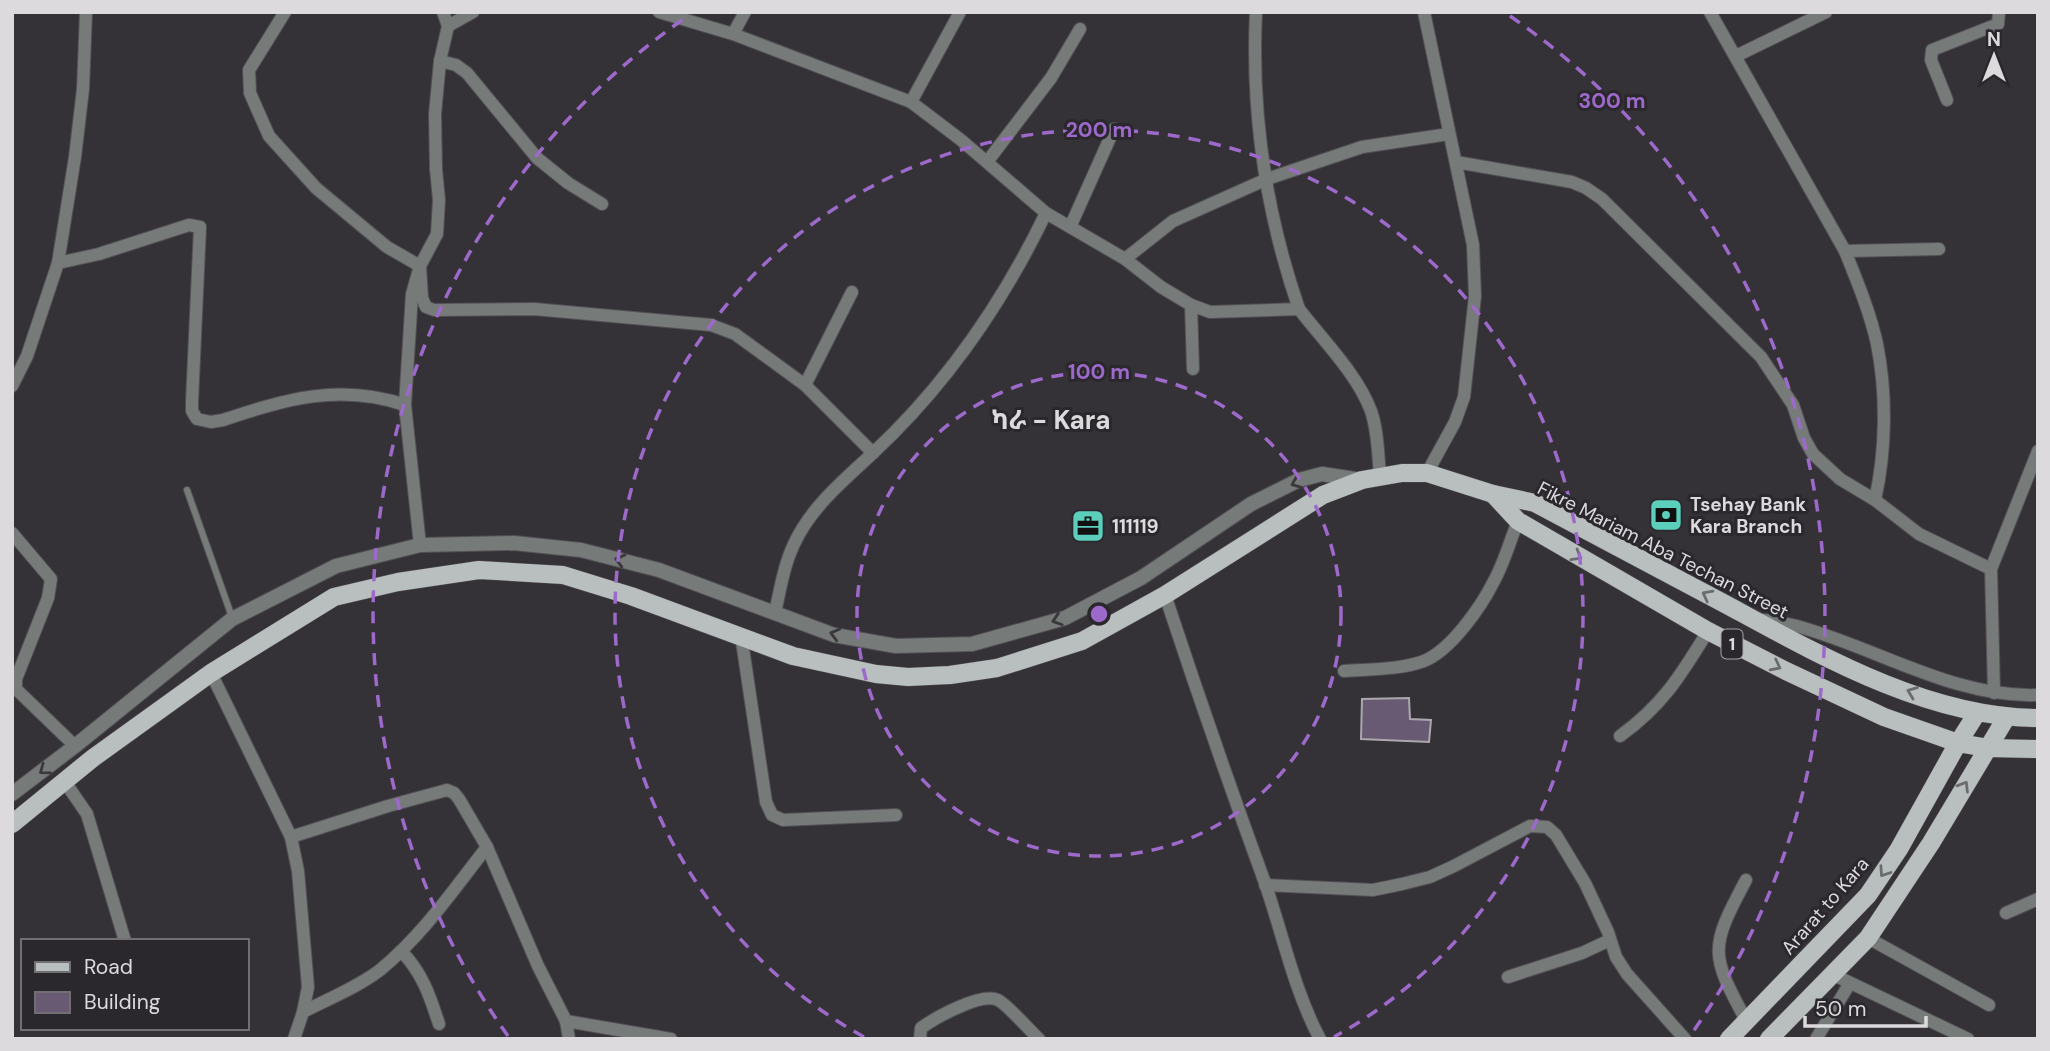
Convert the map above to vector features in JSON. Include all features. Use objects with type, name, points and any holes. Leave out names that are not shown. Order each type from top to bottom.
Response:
[{"type":"main road","name":"Fikre Mariam Aba Techan Street","points":[[12,824],[93,758],[211,673],[334,597],[398,582],[479,570],[563,575],[631,596],[793,656],[876,674],[908,677],[950,675],[997,668],[1082,641],[1165,595],[1323,495],[1371,478],[1402,473],[1427,473],[1493,494],[1535,503],[1853,670],[1977,713],[2006,718],[2038,719]]},
{"type":"main road","points":[[1493,494],[1518,521]]},
{"type":"main road","name":"1","points":[[1518,521],[1708,631],[1884,717],[1958,743],[1988,748],[2038,749]]},
{"type":"main road","name":"Ararat to Kara","points":[[1729,1039],[1868,895],[1899,849],[1977,713]]},
{"type":"main road","points":[[1769,1039],[1842,979],[1931,843],[2006,718]]},
{"type":"street","points":[[12,386],[27,356],[58,262],[83,89],[86,12]]},
{"type":"street","points":[[285,12],[249,70],[250,93],[269,136],[316,188],[387,247],[420,266]]},
{"type":"street","points":[[420,545],[405,405],[412,294],[420,266],[437,234],[439,200],[435,114],[440,61],[448,26],[443,12]]},
{"type":"street","points":[[448,26],[473,12]]},
{"type":"street","points":[[659,12],[733,34],[911,102],[1046,213],[1071,225],[1125,259],[1161,287],[1191,305],[1210,312],[1299,309]]},
{"type":"street","points":[[733,34],[745,12]]},
{"type":"street","points":[[911,102],[960,12]]},
{"type":"street","points":[[12,794],[232,619],[336,566],[420,545],[514,543],[581,550],[659,570],[834,635],[896,646],[972,644],[1065,618],[1141,578],[1251,504],[1299,480],[1322,474],[1371,478],[1372,415],[1351,377],[1299,309],[1271,215],[1255,101],[1253,64],[1256,12]]},
{"type":"street","points":[[1424,12],[1473,245],[1475,296],[1464,397],[1455,422],[1427,473]]},
{"type":"street","points":[[1710,12],[1845,251],[1876,343],[1882,384],[1882,448],[1875,500]]},
{"type":"street","points":[[1736,56],[1826,12]]},
{"type":"street","points":[[1947,100],[1931,60],[1932,50],[1998,24],[1999,12]]},
{"type":"street","points":[[987,162],[1051,78],[1080,29]]},
{"type":"street","points":[[440,61],[456,65],[467,73],[537,158],[602,205]]},
{"type":"street","points":[[1071,225],[1114,129]]},
{"type":"street","points":[[1125,259],[1172,221],[1267,179],[1362,147],[1450,134]]},
{"type":"street","points":[[1456,162],[1572,182],[1602,199],[1761,357],[1793,405],[1804,438],[1813,454],[1840,479],[1875,500],[1919,534],[1991,569]]},
{"type":"street","points":[[775,613],[783,576],[794,544],[806,523],[818,506],[902,426],[931,393],[966,346],[1027,253],[1046,213]]},
{"type":"street","points":[[58,262],[99,254],[189,225],[200,227],[192,402],[192,411],[197,419],[211,422],[223,420],[307,396],[363,394],[405,405]]},
{"type":"street","points":[[1845,251],[1939,249]]},
{"type":"street","points":[[420,266],[422,298],[426,307],[434,310],[534,309],[711,325],[735,334],[805,385],[873,453]]},
{"type":"street","points":[[805,385],[852,292]]},
{"type":"street","points":[[1191,305],[1193,369]]},
{"type":"street","points":[[1994,693],[1991,569],[2038,451]]},
{"type":"street","points":[[1344,671],[1405,666],[1425,660],[1444,649],[1469,620],[1495,580],[1518,521]]},
{"type":"street","points":[[12,533],[51,579],[48,598],[16,679],[16,689],[75,746]]},
{"type":"street","points":[[1165,595],[1308,1018],[1320,1039]]},
{"type":"street","points":[[1752,619],[1797,626],[1880,657],[1994,693],[2038,695]]},
{"type":"street","points":[[1620,736],[1657,706],[1676,682],[1708,631]]},
{"type":"street","points":[[741,635],[766,802],[772,815],[783,820],[896,816]]},
{"type":"street","points":[[211,673],[291,837],[298,871],[308,987],[294,1039]]},
{"type":"street","points":[[65,782],[87,814],[124,939]]},
{"type":"street","points":[[291,837],[447,790],[454,793],[487,847],[538,966],[566,1021],[569,1039]]},
{"type":"street","points":[[1265,885],[1373,890],[1430,877],[1530,826],[1547,827],[1556,835],[1585,883],[1616,957],[1627,974],[1685,1039]]},
{"type":"street","points":[[303,1012],[377,972],[401,951],[442,905],[487,847]]},
{"type":"street","points":[[1746,880],[1724,925],[1717,955],[1722,975],[1747,1022]]},
{"type":"street","points":[[2006,913],[2038,899]]},
{"type":"street","points":[[1868,938],[1989,1005]]},
{"type":"street","points":[[1508,977],[1583,953],[1610,940]]},
{"type":"street","points":[[401,951],[415,965],[426,986],[439,1024]]},
{"type":"street","points":[[1816,1039],[1842,979],[1968,1039]]},
{"type":"street","points":[[920,1039],[921,1028],[937,1016],[986,999],[998,1000],[1039,1039]]},
{"type":"street","points":[[566,1021],[671,1039]]},
{"type":"lane","points":[[187,490],[232,619]]},
{"type":"building","points":[[1409,698],[1410,719],[1431,720],[1429,742],[1361,739],[1362,699]]},
{"type":"place","name":"Tsehay Bank Kara Branch","points":[[1666,515]]},
{"type":"place","name":"111119","points":[[1088,526]]},
{"type":"district","name":"ካራ - Kara","points":[[1051,420]]}]
